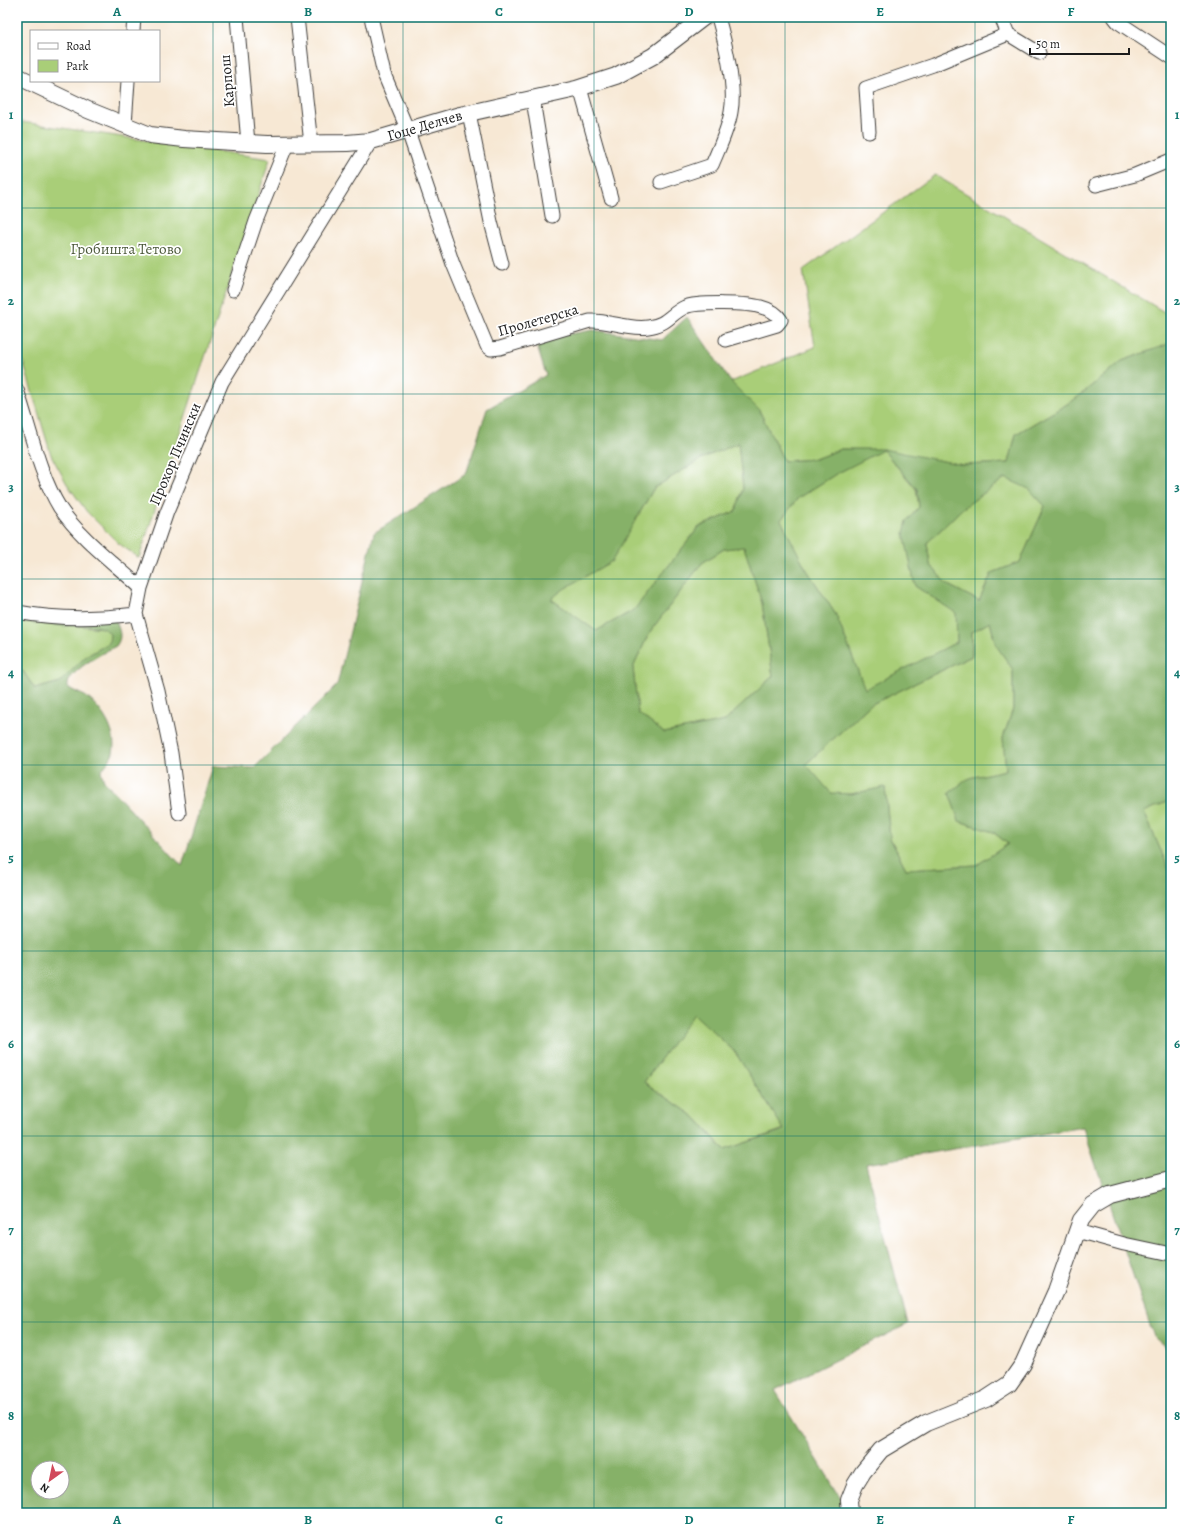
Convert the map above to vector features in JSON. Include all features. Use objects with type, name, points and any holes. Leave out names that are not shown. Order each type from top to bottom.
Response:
[{"type":"street","points":[[133,30],[134,17]]},
{"type":"street","name":"Карпош","points":[[238,17],[248,143]]},
{"type":"street","points":[[298,17],[312,144]]},
{"type":"street","name":"Пролетерска","points":[[371,17],[384,74],[408,131],[453,264],[484,341],[489,348],[500,348],[590,321],[599,321],[641,328],[656,326],[669,320],[681,309],[693,305],[732,304],[760,306],[773,312],[781,320],[777,325],[726,340]]},
{"type":"street","name":"Гоце Делчев","points":[[30,82],[150,135],[184,139],[248,143],[312,144],[371,141],[469,113],[533,100],[580,88],[616,76],[653,56],[704,17]]},
{"type":"street","points":[[661,182],[712,165],[732,112],[732,90],[724,38],[718,17]]},
{"type":"street","points":[[1001,17],[1008,34],[1039,53]]},
{"type":"street","points":[[1114,17],[1118,22],[1171,57]]},
{"type":"street","points":[[869,132],[866,88],[933,65],[1008,34]]},
{"type":"street","name":"Гоце Делчев","points":[[17,76],[30,82]]},
{"type":"street","points":[[125,125],[128,82]]},
{"type":"street","points":[[580,88],[611,198]]},
{"type":"street","points":[[533,100],[552,216]]},
{"type":"street","points":[[469,113],[491,222],[502,264]]},
{"type":"street","name":"Прохор Пчински","points":[[179,813],[171,752],[158,691],[136,614],[141,588],[167,512],[222,382],[371,141]]},
{"type":"street","points":[[233,290],[256,221],[288,144]]},
{"type":"street","points":[[1096,184],[1135,175],[1171,160]]},
{"type":"street","points":[[17,390],[44,478],[61,509],[82,534],[141,588]]},
{"type":"street","points":[[17,612],[62,617],[122,616],[136,614]]},
{"type":"street","points":[[850,1513],[849,1500],[855,1485],[863,1472],[881,1450],[926,1423],[986,1399],[1009,1384],[1023,1364],[1056,1291],[1081,1220],[1093,1205],[1110,1195],[1171,1179]]},
{"type":"street","points":[[1077,1231],[1124,1244],[1171,1254]]},
{"type":"green space","name":"Гробишта Тетово","points":[[22,122],[270,159],[139,558],[118,543],[87,512],[67,484],[51,455],[17,341],[17,144],[21,140]]},
{"type":"green space","points":[[935,175],[1171,316],[1171,343],[1122,361],[1074,400],[1016,434],[1009,463],[963,465],[883,450],[916,489],[919,507],[907,521],[909,553],[915,586],[957,613],[957,642],[865,690],[836,615],[805,567],[780,520],[798,498],[836,474],[882,450],[841,449],[815,459],[784,461],[759,410],[731,382],[815,347],[803,270]]},
{"type":"green space","points":[[687,317],[731,382],[759,410],[784,461],[815,459],[841,449],[883,449],[963,465],[1009,463],[1016,434],[1074,400],[1122,361],[1171,343],[1171,800],[1144,812],[1171,874],[1171,1352],[1154,1337],[1083,1127],[866,1164],[908,1324],[775,1390],[850,1513],[17,1513],[17,669],[23,671],[35,689],[60,682],[85,657],[109,643],[110,634],[104,628],[87,625],[63,626],[17,621],[17,612],[114,616],[120,635],[120,639],[116,646],[79,669],[69,681],[68,687],[91,701],[102,713],[111,729],[114,745],[113,753],[101,771],[104,781],[182,866],[213,766],[254,768],[337,685],[374,533],[466,474],[487,409],[546,375],[535,340],[593,330],[662,340]],"holes":[[[738,443],[743,488],[736,511],[699,527],[634,610],[596,631],[551,599],[564,589],[612,561],[654,488],[701,459]],[[883,450],[917,489],[919,507],[907,521],[904,533],[915,586],[956,613],[957,642],[865,689],[836,615],[805,567],[781,520],[798,498],[836,474]],[[1005,478],[1029,489],[1045,506],[1020,562],[992,573],[979,601],[946,584],[930,564],[927,543],[963,508]],[[744,547],[762,603],[773,676],[725,721],[664,733],[638,713],[633,668],[649,633],[702,563],[724,549]],[[990,622],[996,645],[1013,670],[1013,709],[1003,738],[1006,770],[969,778],[949,793],[959,821],[993,832],[1008,844],[977,865],[906,869],[890,838],[885,787],[851,794],[831,793],[806,764],[870,705],[972,656],[972,632]],[[694,1014],[735,1052],[784,1130],[724,1150],[695,1117],[644,1082]]]},
{"type":"green space","points":[[738,442],[743,488],[736,511],[699,527],[634,610],[596,631],[551,599],[635,521],[654,488],[701,459]]},
{"type":"green space","points":[[1005,478],[1029,488],[1045,506],[1020,562],[992,573],[979,601],[946,584],[930,564],[927,543],[963,508]]},
{"type":"green space","points":[[744,546],[762,603],[773,676],[725,721],[664,733],[638,713],[633,668],[649,633],[702,563],[724,549]]},
{"type":"green space","points":[[17,621],[104,628],[110,634],[109,643],[85,657],[60,682],[35,689],[23,671],[17,669]]},
{"type":"green space","points":[[990,622],[996,645],[1013,669],[1013,709],[1003,738],[1006,770],[969,778],[959,821],[993,832],[1008,844],[977,865],[906,869],[890,838],[885,788],[851,794],[831,794],[805,765],[870,705],[972,656],[972,632]]},
{"type":"green space","points":[[1171,800],[1171,874],[1144,812]]},
{"type":"green space","points":[[694,1013],[735,1052],[784,1129],[725,1150],[695,1117],[644,1082]]}]
